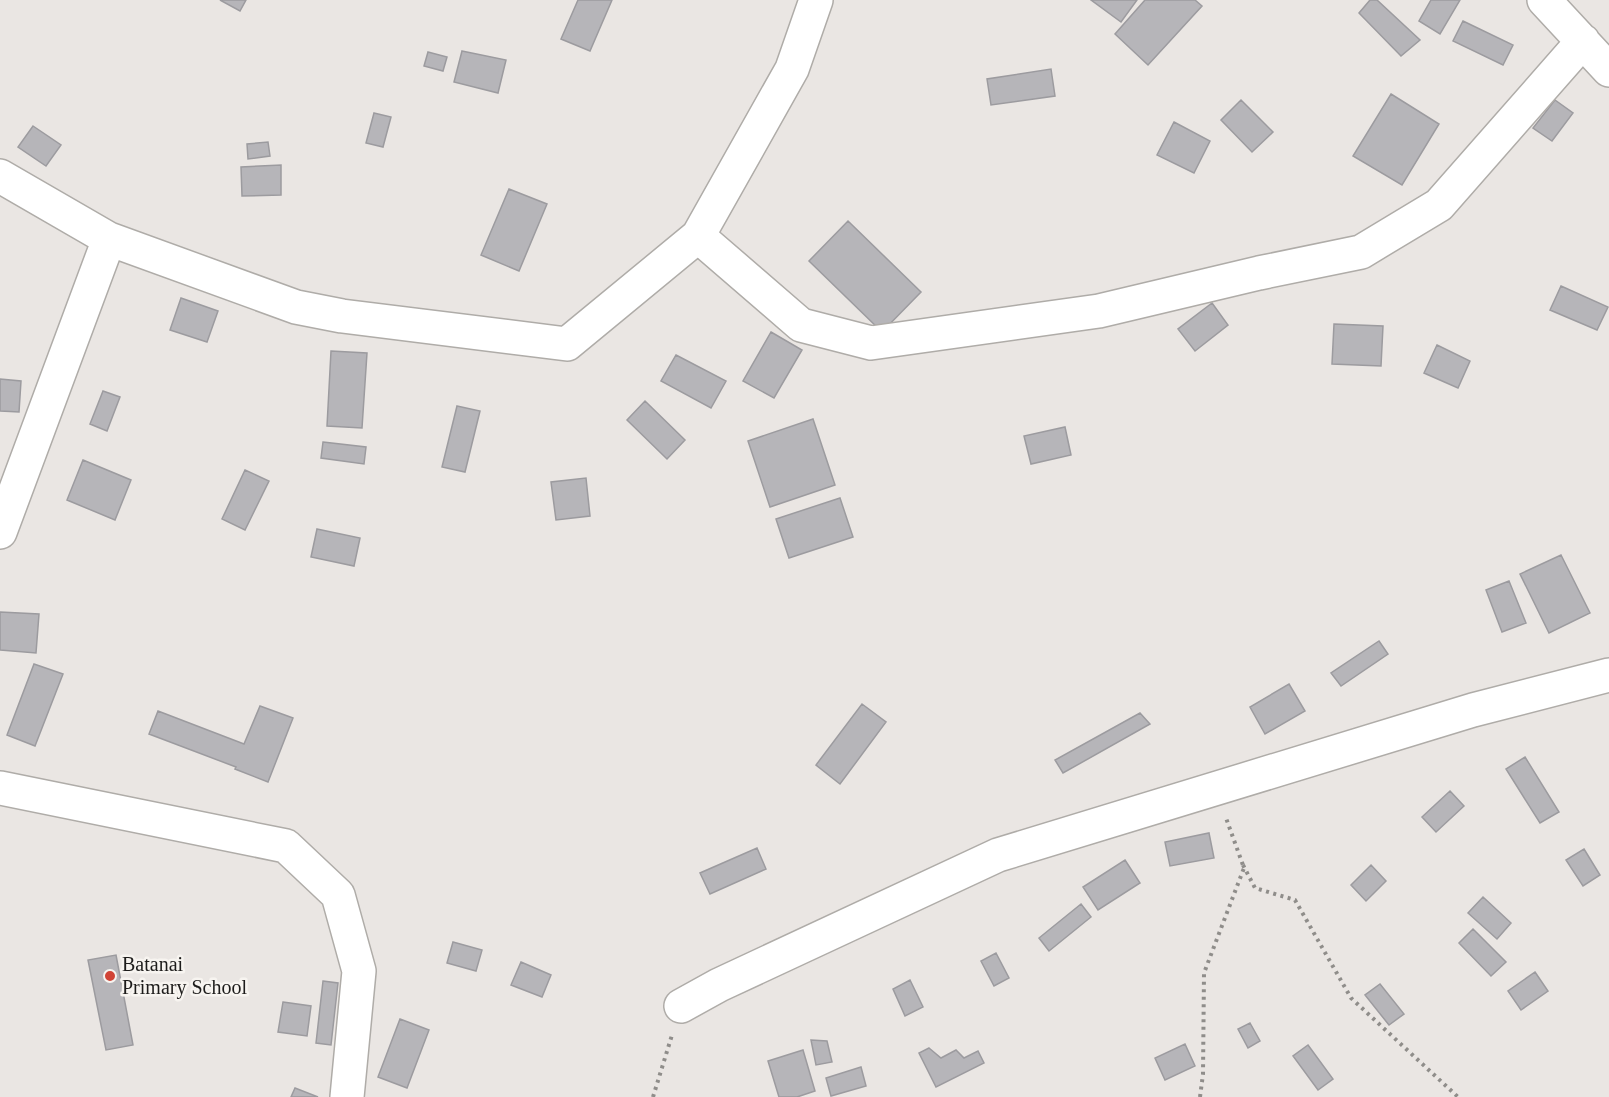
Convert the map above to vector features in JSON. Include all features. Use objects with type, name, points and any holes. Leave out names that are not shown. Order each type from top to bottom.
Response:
[{"type":"street","points":[[0,176],[109,239],[296,307],[342,316],[567,344],[698,236],[792,69],[816,0]]},
{"type":"street","points":[[1544,0],[1609,70]]},
{"type":"street","points":[[698,236],[801,325],[871,343],[1099,311],[1259,273],[1361,252],[1439,205],[1583,41]]},
{"type":"street","points":[[0,532],[109,239]]},
{"type":"street","points":[[681,1006],[719,985],[998,855],[1473,710],[1609,675]]},
{"type":"street","points":[[0,788],[286,846],[338,895],[359,971],[347,1097]]},
{"type":"path","points":[[1216,789],[1243,865],[1255,888],[1295,900],[1351,998],[1458,1097]]},
{"type":"path","points":[[1200,1097],[1203,1074],[1204,973],[1244,868],[1243,865]]},
{"type":"path","points":[[653,1097],[681,1006]]},
{"type":"building","points":[[220,0],[246,0],[240,11]]},
{"type":"building","points":[[578,0],[612,0],[590,51],[561,39]]},
{"type":"building","points":[[1091,0],[1137,0],[1121,22]]},
{"type":"building","points":[[1145,0],[1195,0],[1202,6],[1148,65],[1115,34]]},
{"type":"building","points":[[1370,0],[1377,0],[1420,40],[1401,56],[1359,13]]},
{"type":"building","points":[[1431,0],[1460,0],[1440,34],[1419,21]]},
{"type":"building","points":[[1463,21],[1513,45],[1503,65],[1453,41]]},
{"type":"building","points":[[462,51],[506,60],[498,93],[454,82]]},
{"type":"building","points":[[428,52],[447,57],[443,71],[424,66]]},
{"type":"building","points":[[1051,69],[1055,96],[991,105],[987,79]]},
{"type":"building","points":[[1391,94],[1439,124],[1402,185],[1353,156]]},
{"type":"building","points":[[1241,100],[1273,132],[1252,152],[1221,120]]},
{"type":"building","points":[[1555,100],[1573,113],[1552,141],[1533,128]]},
{"type":"building","points":[[374,113],[391,117],[383,147],[366,143]]},
{"type":"building","points":[[1174,122],[1210,141],[1194,173],[1157,155]]},
{"type":"building","points":[[33,126],[61,145],[46,166],[18,147]]},
{"type":"building","points":[[268,142],[270,156],[248,159],[247,144]]},
{"type":"building","points":[[281,165],[281,195],[242,196],[241,167]]},
{"type":"building","points":[[509,189],[547,204],[519,271],[481,255]]},
{"type":"building","points":[[848,221],[921,292],[882,332],[809,261]]},
{"type":"building","points":[[1561,286],[1608,307],[1597,330],[1550,310]]},
{"type":"building","points":[[181,298],[218,311],[207,342],[170,330]]},
{"type":"building","points":[[1212,303],[1228,325],[1195,351],[1178,329]]},
{"type":"building","points":[[1334,324],[1383,326],[1381,366],[1332,364]]},
{"type":"building","points":[[771,332],[802,350],[774,398],[743,381]]},
{"type":"building","points":[[1437,345],[1470,361],[1458,388],[1424,373]]},
{"type":"building","points":[[331,351],[367,353],[362,428],[327,426]]},
{"type":"building","points":[[676,355],[726,381],[711,408],[661,381]]},
{"type":"building","points":[[0,379],[21,381],[19,412],[0,411]]},
{"type":"building","points":[[103,391],[120,397],[107,431],[90,424]]},
{"type":"building","points":[[645,401],[685,440],[667,459],[627,420]]},
{"type":"building","points":[[457,406],[480,411],[465,472],[442,467]]},
{"type":"building","points":[[813,419],[835,485],[770,507],[748,441]]},
{"type":"building","points":[[1065,427],[1071,455],[1031,464],[1024,436]]},
{"type":"building","points":[[323,442],[366,447],[364,464],[321,458]]},
{"type":"building","points":[[83,460],[131,480],[115,520],[67,500]]},
{"type":"building","points":[[245,470],[269,481],[245,530],[222,519]]},
{"type":"building","points":[[586,478],[590,516],[556,520],[551,482]]},
{"type":"building","points":[[840,498],[853,537],[789,558],[776,519]]},
{"type":"building","points":[[317,529],[360,538],[354,566],[311,557]]},
{"type":"building","points":[[1561,555],[1590,613],[1549,633],[1520,574]]},
{"type":"building","points":[[1509,581],[1526,623],[1502,632],[1486,590]]},
{"type":"building","points":[[0,612],[39,614],[36,653],[0,650]]},
{"type":"building","points":[[1379,641],[1388,654],[1341,686],[1331,673]]},
{"type":"building","points":[[34,664],[63,674],[35,746],[7,735]]},
{"type":"building","points":[[1289,684],[1305,711],[1265,734],[1250,707]]},
{"type":"building","points":[[862,704],[886,722],[840,784],[816,765]]},
{"type":"building","points":[[260,706],[293,718],[268,782],[235,769],[236,767],[149,734],[158,711],[244,744]]},
{"type":"building","points":[[1140,713],[1150,724],[1063,773],[1055,760]]},
{"type":"building","points":[[1525,757],[1559,812],[1540,823],[1506,769]]},
{"type":"building","points":[[1450,791],[1464,806],[1436,832],[1422,817]]},
{"type":"building","points":[[1209,833],[1214,858],[1170,866],[1165,842]]},
{"type":"building","points":[[757,848],[766,869],[710,894],[700,873]]},
{"type":"building","points":[[1584,849],[1600,875],[1583,886],[1566,860]]},
{"type":"building","points":[[1125,860],[1140,883],[1098,910],[1083,887]]},
{"type":"building","points":[[1371,865],[1386,881],[1366,901],[1351,885]]},
{"type":"building","points":[[1483,897],[1511,923],[1497,939],[1468,913]]},
{"type":"building","points":[[1081,904],[1091,917],[1049,951],[1039,938]]},
{"type":"building","points":[[1473,929],[1506,962],[1491,976],[1459,943]]},
{"type":"building","points":[[453,942],[482,950],[476,971],[447,963]]},
{"type":"building","points":[[996,953],[1009,978],[994,986],[981,961]]},
{"type":"building","points":[[116,955],[133,1045],[106,1050],[88,960]]},
{"type":"building","points":[[521,962],[551,975],[542,997],[511,985]]},
{"type":"building","points":[[1535,972],[1548,991],[1521,1010],[1508,991]]},
{"type":"building","points":[[910,980],[923,1007],[905,1016],[893,989]]},
{"type":"building","points":[[323,981],[338,983],[331,1045],[316,1043]]},
{"type":"building","points":[[1380,984],[1404,1014],[1389,1025],[1365,995]]},
{"type":"building","points":[[283,1002],[311,1006],[307,1036],[278,1032]]},
{"type":"building","points":[[400,1019],[429,1030],[407,1088],[378,1077]]},
{"type":"building","points":[[1250,1023],[1260,1041],[1248,1048],[1238,1029]]},
{"type":"building","points":[[811,1040],[827,1041],[832,1062],[816,1065]]},
{"type":"building","points":[[1185,1044],[1195,1066],[1165,1080],[1155,1058]]},
{"type":"building","points":[[1308,1045],[1333,1079],[1318,1090],[1293,1056]]},
{"type":"building","points":[[929,1048],[941,1058],[956,1050],[964,1058],[978,1051],[984,1063],[936,1087],[919,1053]]},
{"type":"building","points":[[803,1050],[815,1091],[797,1097],[779,1097],[768,1061]]},
{"type":"building","points":[[861,1067],[866,1086],[831,1096],[826,1078]]},
{"type":"building","points":[[295,1088],[318,1097],[291,1097]]},
{"type":"place","name":"Batanai Primary School","points":[[110,976]]}]
